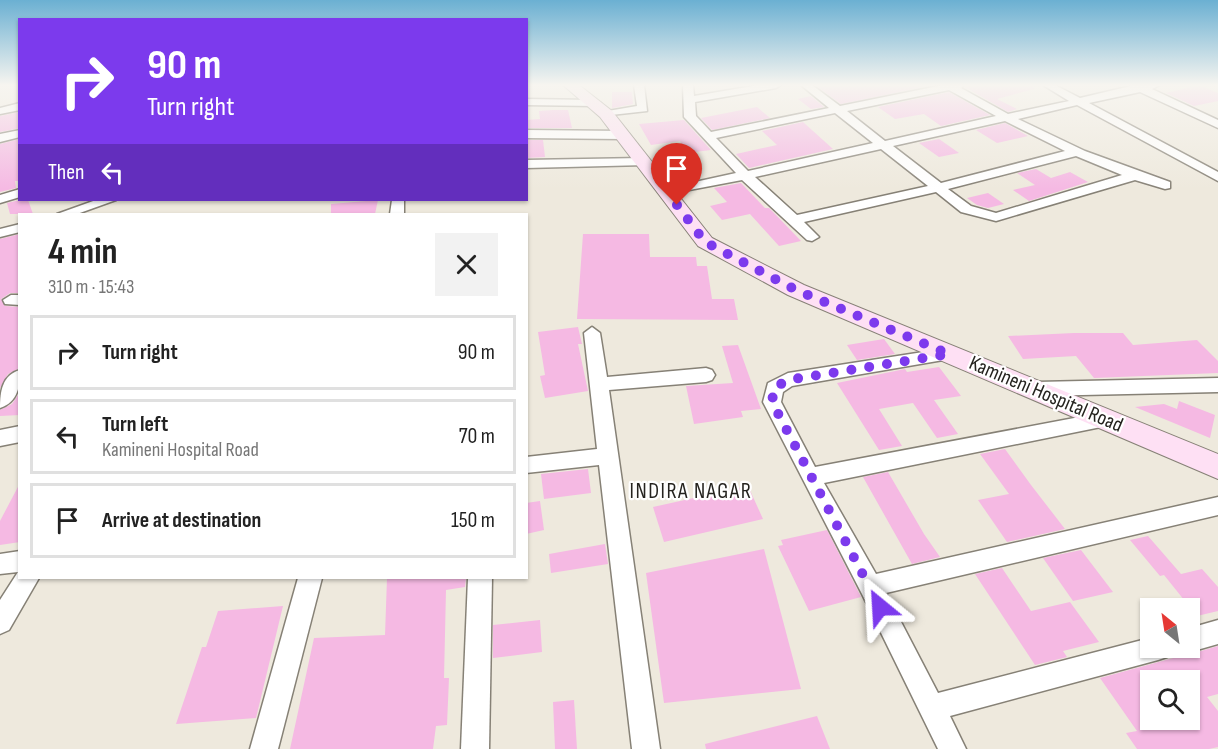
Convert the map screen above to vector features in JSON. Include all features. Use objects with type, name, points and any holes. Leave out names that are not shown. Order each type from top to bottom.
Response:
[{"type":"street","name":"Kamineni Hospital Road","points":[[611,120],[705,242],[796,290],[1037,389],[1218,467]]},
{"type":"street","points":[[693,120],[745,175],[812,237]]},
{"type":"street","points":[[708,136],[785,120]]},
{"type":"street","points":[[852,120],[966,209],[996,217],[1134,176]]},
{"type":"street","points":[[668,192],[989,120]]},
{"type":"street","points":[[1013,120],[1074,153],[1165,185]]},
{"type":"street","points":[[1113,120],[1218,177]]},
{"type":"street","points":[[0,138],[18,134]]},
{"type":"street","points":[[528,134],[623,135]]},
{"type":"street","points":[[795,220],[1074,153]]},
{"type":"street","points":[[528,164],[642,162]]},
{"type":"street","points":[[0,199],[18,194]]},
{"type":"street","points":[[69,213],[110,205]]},
{"type":"street","points":[[0,234],[18,229]]},
{"type":"street","points":[[592,333],[606,456],[646,749]]},
{"type":"street","points":[[949,354],[788,380],[774,388],[772,402],[870,586],[952,749]]},
{"type":"street","points":[[599,384],[706,375]]},
{"type":"street","points":[[0,401],[18,378]]},
{"type":"street","points":[[1037,389],[1218,385]]},
{"type":"street","points":[[810,477],[1106,419]]},
{"type":"street","points":[[0,438],[18,434]]},
{"type":"street","points":[[528,465],[606,456]]},
{"type":"street","points":[[870,586],[1218,507]]},
{"type":"street","points":[[0,564],[18,561]]},
{"type":"street","points":[[0,622],[26,579]]},
{"type":"street","points":[[264,749],[310,579]]},
{"type":"street","points":[[475,749],[480,579]]},
{"type":"street","points":[[1200,637],[1218,632]]},
{"type":"street","points":[[932,708],[1140,653]]},
{"type":"building","points":[[0,120],[18,120],[18,128],[0,132]]},
{"type":"building","points":[[528,120],[570,120],[572,128],[528,128]]},
{"type":"building","points":[[684,120],[711,150],[687,153],[680,141],[651,145],[639,124]]},
{"type":"building","points":[[703,120],[761,120],[712,130]]},
{"type":"building","points":[[932,120],[968,120],[941,126]]},
{"type":"building","points":[[803,122],[833,149],[749,168],[736,154],[777,145],[762,131]]},
{"type":"building","points":[[1005,123],[1028,136],[997,143],[976,130]]},
{"type":"building","points":[[939,139],[959,153],[939,157],[919,143]]},
{"type":"building","points":[[18,140],[16,188],[0,192],[0,144]]},
{"type":"building","points":[[528,140],[543,140],[545,157],[528,158]]},
{"type":"building","points":[[1036,169],[1051,178],[1070,172],[1088,182],[1029,201],[1013,190],[1035,185],[1017,173]]},
{"type":"building","points":[[741,183],[801,241],[779,246],[750,214],[722,220],[710,206],[727,202],[714,188]]},
{"type":"building","points":[[988,193],[1004,204],[988,208],[977,205],[967,198]]},
{"type":"building","points":[[28,201],[33,213],[10,214],[7,203]]},
{"type":"building","points":[[378,201],[375,213],[331,213],[331,204]]},
{"type":"building","points":[[18,234],[18,293],[10,293],[1,299],[5,306],[18,307],[18,369],[8,374],[0,388],[0,239]]},
{"type":"building","points":[[583,234],[649,234],[650,257],[696,257],[697,266],[707,266],[712,299],[734,299],[738,320],[577,319]]},
{"type":"building","points":[[578,327],[582,344],[578,344],[588,391],[545,398],[540,376],[545,375],[538,332]]},
{"type":"building","points":[[1123,333],[1133,345],[1197,340],[1218,361],[1218,373],[1094,378],[1076,356],[1023,359],[1008,336]]},
{"type":"building","points":[[884,339],[895,354],[857,360],[847,345]]},
{"type":"building","points":[[738,345],[761,409],[741,411],[743,417],[694,424],[686,386],[733,383],[722,346]]},
{"type":"building","points":[[939,367],[961,396],[934,400],[958,434],[937,438],[913,403],[879,409],[902,446],[879,450],[837,383],[905,369],[907,372]]},
{"type":"building","points":[[18,395],[18,415],[0,416],[0,410],[12,404]]},
{"type":"building","points":[[1179,401],[1215,415],[1210,438],[1135,407],[1164,404],[1177,409]]},
{"type":"building","points":[[1005,449],[1065,529],[1007,542],[978,500],[1009,494],[980,454]]},
{"type":"building","points":[[588,469],[591,493],[544,499],[541,474]]},
{"type":"building","points":[[888,472],[940,557],[912,564],[863,477]]},
{"type":"building","points":[[748,486],[763,519],[664,542],[653,507]]},
{"type":"building","points":[[18,487],[18,542],[0,545],[0,521]]},
{"type":"building","points":[[540,501],[544,530],[528,534],[528,503]]},
{"type":"building","points":[[827,530],[861,597],[809,611],[778,546],[783,545],[781,540]]},
{"type":"building","points":[[1148,536],[1181,574],[1202,569],[1218,587],[1218,611],[1200,615],[1200,598],[1183,598],[1164,575],[1160,576],[1130,540]]},
{"type":"building","points":[[605,544],[608,564],[551,573],[549,554]]},
{"type":"building","points":[[764,549],[801,689],[664,703],[646,573]]},
{"type":"building","points":[[1081,550],[1113,592],[1073,601],[1043,558]]},
{"type":"building","points":[[1002,568],[1031,611],[1070,602],[1099,642],[1063,651],[1067,657],[1035,665],[975,574]]},
{"type":"building","points":[[387,579],[466,579],[465,587],[446,590],[444,678],[449,678],[447,725],[436,726],[433,749],[290,749],[314,638],[385,635]]},
{"type":"building","points":[[283,606],[256,718],[176,724],[202,647],[206,647],[218,611]]},
{"type":"building","points":[[540,620],[542,652],[493,658],[493,625]]},
{"type":"building","points":[[1218,646],[1218,694],[1207,697],[1218,711],[1218,747],[1137,749],[1126,733],[1137,731],[1100,678],[1173,658],[1200,658],[1200,651]]},
{"type":"building","points":[[574,700],[577,749],[555,749],[553,702]]},
{"type":"building","points":[[817,716],[830,749],[706,749],[705,744]]},
{"type":"district","name":"INDIRA NAGAR","points":[[691,491]]},
{"type":"route","points":[[677,205],[705,242],[796,290],[949,354],[788,380],[774,388],[772,402],[880,607]]}]
